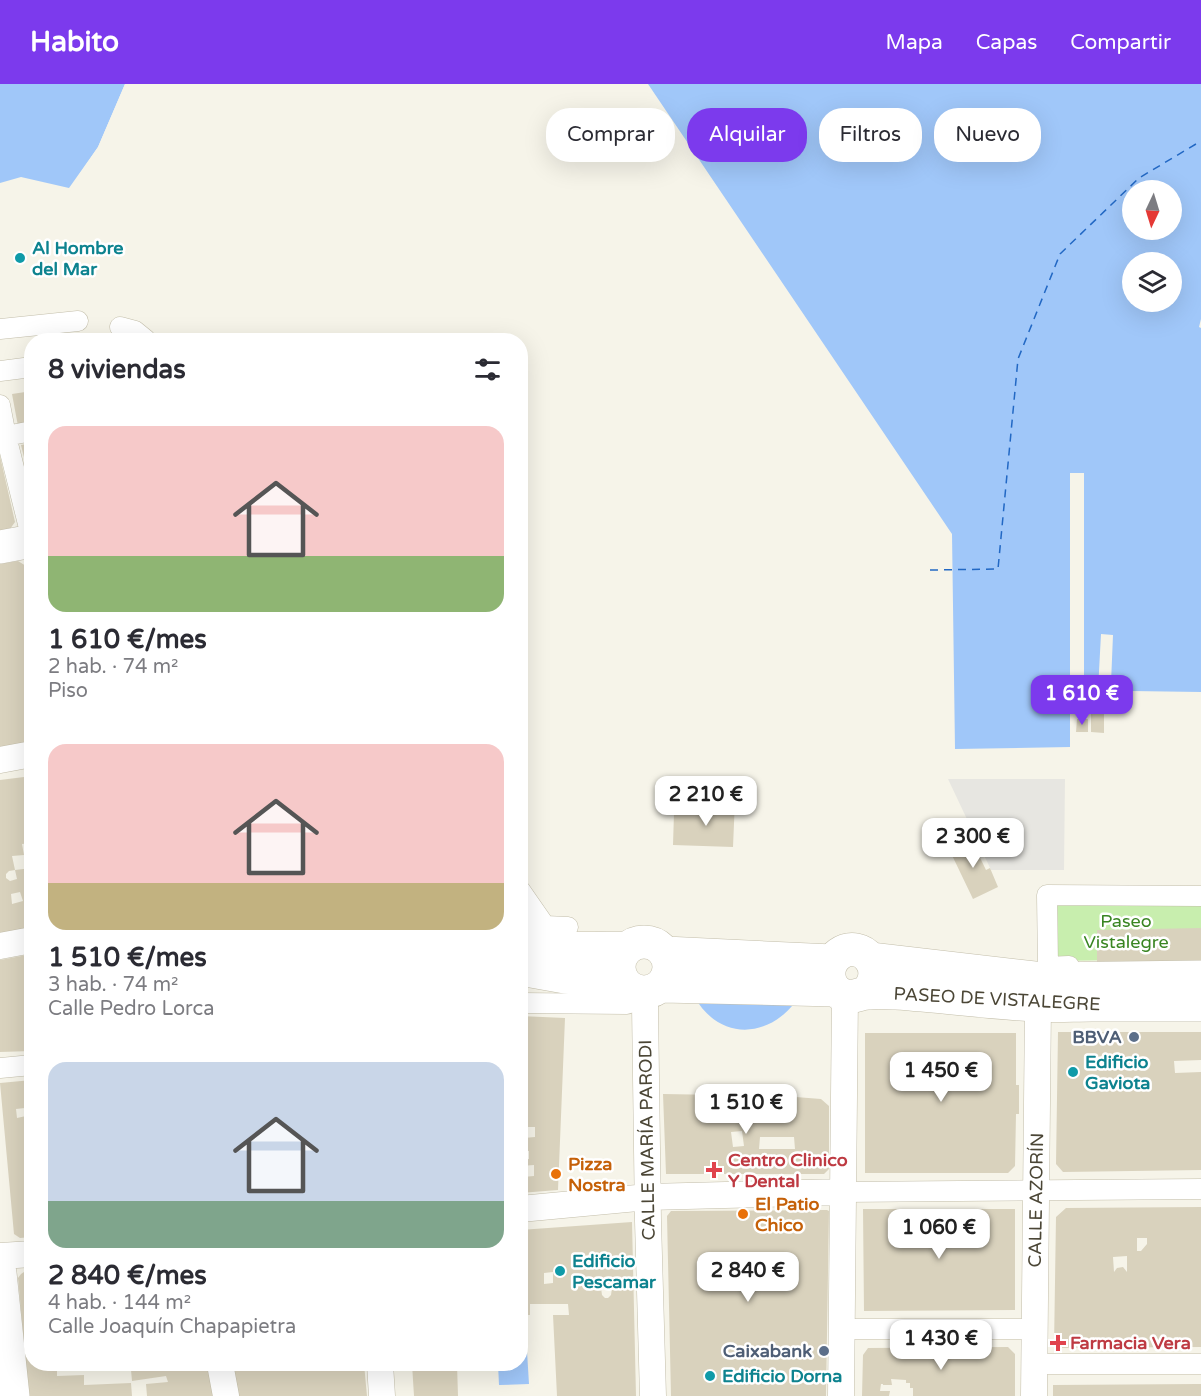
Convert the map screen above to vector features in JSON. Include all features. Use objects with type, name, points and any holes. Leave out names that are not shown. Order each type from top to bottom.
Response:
[{"type":"street","points":[[0,329],[78,321]]},
{"type":"street","points":[[120,327],[137,333]]},
{"type":"street","points":[[0,371],[24,368]]},
{"type":"street","points":[[0,405],[24,508]]},
{"type":"street","points":[[6,436],[24,433]]},
{"type":"street","points":[[0,547],[24,542]]},
{"type":"street","points":[[0,760],[24,756]]},
{"type":"street","points":[[1201,896],[1047,895],[1047,966],[1201,965]]},
{"type":"street","points":[[528,917],[533,933],[546,947],[627,948]]},
{"type":"street","points":[[533,933],[568,927]]},
{"type":"street","points":[[0,946],[24,942]]},
{"type":"street","points":[[528,970],[638,991],[667,979],[669,961],[659,947],[651,943],[634,944],[627,948],[619,961],[620,977],[638,991]]},
{"type":"street","name":"PASEO DE VISTALEGRE","points":[[1201,977],[1043,979],[870,959],[865,954],[850,950],[837,955],[844,985],[895,993],[1038,1005],[1201,1005]]},
{"type":"street","points":[[665,953],[844,985]]},
{"type":"street","points":[[528,1002],[638,991],[844,985]]},
{"type":"street","points":[[841,1396],[844,985]]},
{"type":"street","name":"CALLE MARÍA PARODI","points":[[638,991],[645,1005],[653,1396]]},
{"type":"street","name":"CALLE AZORÍN","points":[[1034,1396],[1038,1005]]},
{"type":"street","points":[[0,1068],[24,1066]]},
{"type":"street","points":[[528,1208],[648,1197],[843,1192],[1201,1189]]},
{"type":"street","points":[[0,1256],[24,1254]]},
{"type":"street","points":[[0,1273],[13,1396]]},
{"type":"street","points":[[842,1329],[1034,1329]]},
{"type":"street","points":[[1034,1364],[1201,1364]]},
{"type":"street","points":[[221,1371],[226,1396]]},
{"type":"street","points":[[380,1371],[381,1396]]},
{"type":"green space","name":"Paseo Vistalegre","points":[[1201,902],[1201,959],[1051,961],[1050,904]]},
{"type":"shaded area","points":[[948,779],[1065,779],[1064,870],[991,870]]},
{"type":"water","points":[[0,84],[125,84],[98,147],[69,188],[21,177],[0,183]]},
{"type":"water","points":[[648,84],[1201,84],[1201,319],[1199,327],[1201,328],[1201,692],[1131,691],[1131,708],[1110,707],[1113,635],[1101,634],[1098,690],[1084,690],[1084,473],[1070,473],[1070,747],[955,749],[952,534],[701,162],[807,162],[807,108],[687,108],[687,142],[675,124],[675,108],[664,108]]},
{"type":"water","points":[[694,996],[796,1001],[784,1014],[771,1023],[743,1030],[716,1021]]},
{"type":"water","points":[[528,1368],[529,1384],[499,1385],[498,1371],[528,1371]]},
{"type":"pier","points":[[125,84],[128,85],[101,149],[68,191],[98,147]]},
{"type":"building","points":[[24,392],[24,425],[18,426],[12,394]]},
{"type":"building","points":[[0,456],[15,522],[10,529],[0,531]]},
{"type":"building","points":[[18,561],[24,565],[24,745],[0,748],[0,564]]},
{"type":"building","points":[[1091,711],[1104,711],[1104,733],[1091,732]]},
{"type":"building","points":[[1077,719],[1088,719],[1088,732],[1076,732]]},
{"type":"building","points":[[24,777],[24,844],[22,844],[24,855],[12,856],[15,870],[24,869],[24,929],[0,933],[0,780]],"holes":[[[15,870],[17,879],[10,881],[6,878],[6,874]],[[20,892],[23,901],[12,904],[11,894]]]},
{"type":"building","points":[[659,779],[678,779],[677,794],[658,794]]},
{"type":"building","points":[[717,799],[735,800],[733,847],[673,845],[674,813],[716,815]]},
{"type":"building","points":[[971,839],[986,870],[990,868],[998,887],[973,899],[949,849]]},
{"type":"building","points":[[1201,928],[1201,962],[1097,963],[1097,930]]},
{"type":"building","points":[[24,956],[24,1051],[0,1052],[0,960]]},
{"type":"building","points":[[528,1016],[565,1018],[558,1190],[528,1192],[528,1177],[534,1176],[534,1165],[528,1165],[528,1138],[535,1137],[535,1127],[528,1127]]},
{"type":"building","points":[[1058,1032],[1201,1032],[1201,1060],[1174,1061],[1175,1073],[1201,1072],[1201,1170],[1063,1172],[1056,1164]]},
{"type":"building","points":[[865,1033],[1016,1033],[1016,1085],[1019,1085],[1019,1114],[1016,1114],[1015,1166],[1008,1173],[865,1173]]},
{"type":"building","points":[[24,1081],[24,1108],[16,1109],[17,1118],[24,1116],[24,1238],[14,1234],[0,1083]]},
{"type":"building","points":[[663,1094],[783,1096],[821,1099],[829,1106],[829,1169],[824,1174],[666,1174]],"holes":[[[742,1131],[744,1146],[733,1147],[731,1132]],[[760,1137],[794,1137],[795,1149],[759,1149]]]},
{"type":"building","points":[[1201,1207],[1201,1347],[1054,1347],[1056,1217],[1066,1208]],"holes":[[[1137,1238],[1147,1238],[1147,1244],[1141,1251],[1137,1251]],[[1127,1256],[1127,1272],[1123,1267],[1117,1268],[1114,1272],[1113,1257]]]},
{"type":"building","points":[[863,1209],[1015,1209],[1015,1310],[864,1311]]},
{"type":"building","points":[[671,1211],[829,1211],[826,1396],[671,1396],[667,1216]]},
{"type":"building","points":[[632,1222],[636,1396],[557,1396],[553,1315],[569,1315],[568,1304],[530,1304],[530,1315],[528,1315],[528,1229]],"holes":[[[553,1272],[553,1283],[544,1284],[544,1273]],[[601,1288],[612,1288],[611,1295],[605,1298]]]},
{"type":"building","points":[[24,1272],[24,1342],[18,1278]]},
{"type":"building","points":[[1008,1347],[1015,1354],[1015,1396],[913,1396],[910,1383],[906,1383],[906,1380],[891,1379],[892,1385],[881,1384],[880,1391],[890,1391],[889,1396],[862,1396],[863,1355],[868,1348]]},
{"type":"building","points":[[27,1371],[57,1371],[57,1376],[84,1375],[84,1385],[131,1383],[132,1396],[29,1396]]},
{"type":"building","points":[[131,1371],[210,1371],[215,1396],[147,1396],[146,1384],[168,1382],[166,1376],[132,1381]]},
{"type":"building","points":[[233,1371],[365,1371],[367,1396],[238,1396]]},
{"type":"building","points":[[412,1371],[457,1371],[458,1396],[414,1396]]},
{"type":"building","points":[[1201,1384],[1201,1396],[1053,1396],[1053,1385]]},
{"type":"ferry route","points":[[930,570],[998,569],[1018,359],[1060,254],[1139,178],[1201,141]]},
{"type":"place","name":"Al Hombre del Mar","points":[[20,258]]},
{"type":"place","name":"BBVA","points":[[1134,1037]]},
{"type":"place","name":"Edificio Gaviota","points":[[1073,1072]]},
{"type":"place","name":"Centro Clinico Y Dental","points":[[714,1170]]},
{"type":"place","name":"Pizza Nostra","points":[[556,1174]]},
{"type":"place","name":"El Patio Chico","points":[[743,1214]]},
{"type":"place","name":"Edificio Pescamar","points":[[560,1271]]},
{"type":"place","name":"Farmacia Vera","points":[[1058,1343]]},
{"type":"place","name":"Caixabank","points":[[824,1351]]},
{"type":"place","name":"Edificio Dorna","points":[[710,1376]]}]
